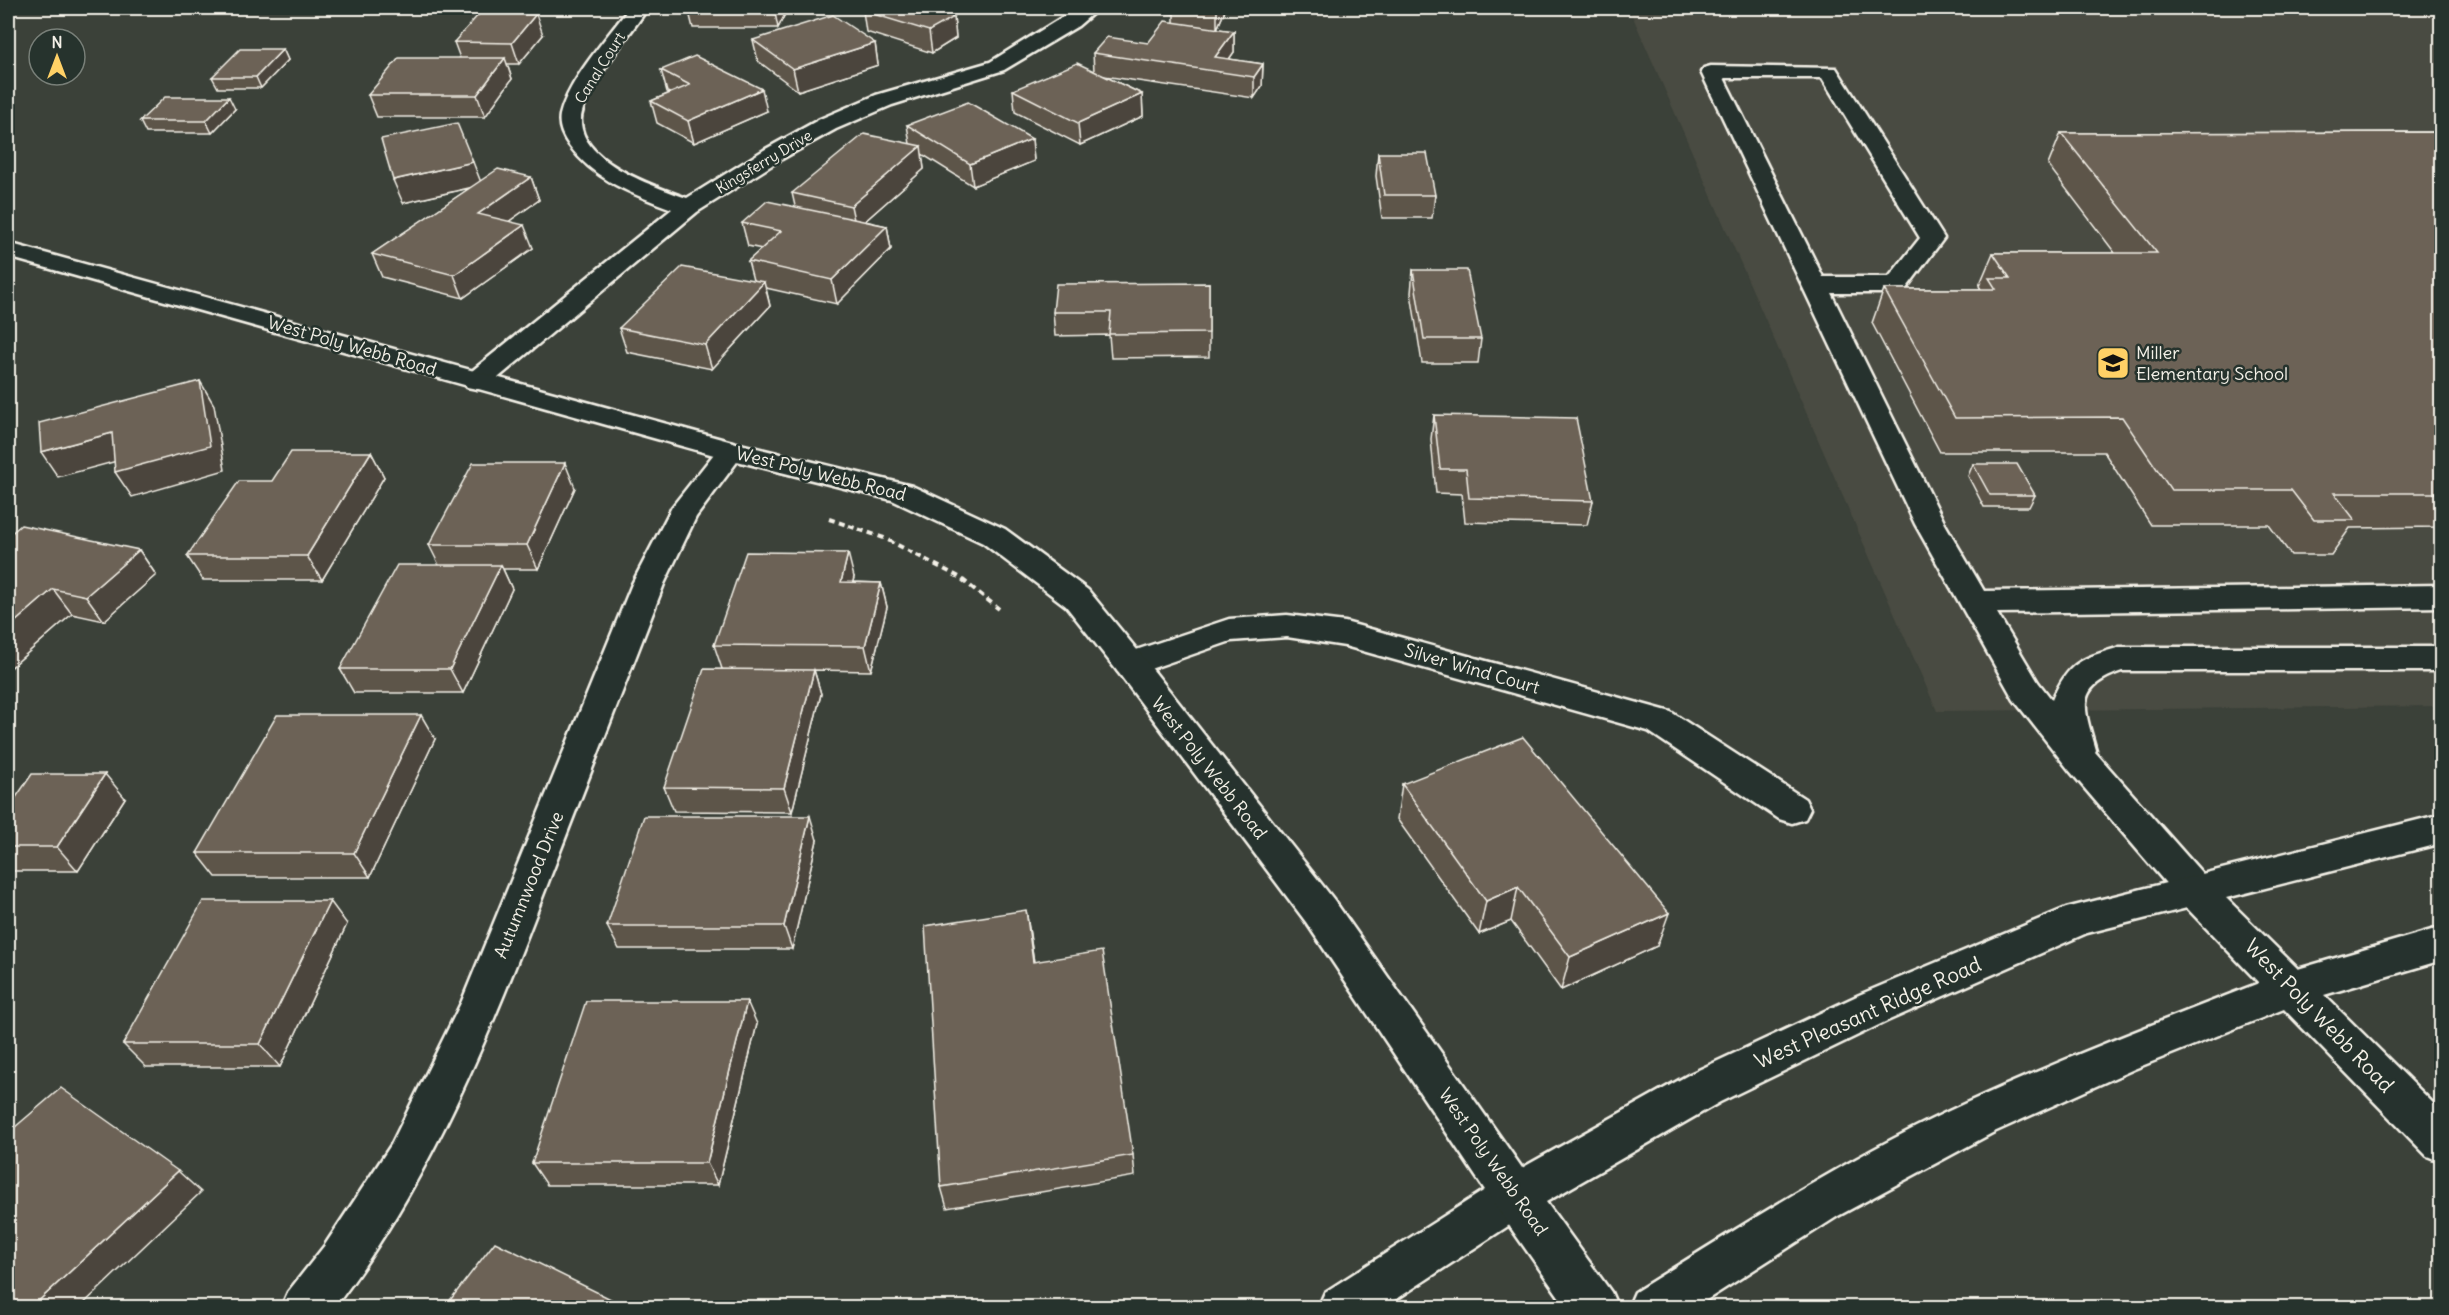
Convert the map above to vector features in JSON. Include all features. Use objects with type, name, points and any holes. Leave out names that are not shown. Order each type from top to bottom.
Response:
[{"type":"street","name":"Canal Court","points":[[638,8],[583,91],[570,117],[574,137],[588,158],[619,181],[689,207]]},
{"type":"street","name":"Kingsferry Drive","points":[[477,381],[689,207],[772,155],[828,124],[884,100],[997,66],[1071,22],[1089,8]]},
{"type":"street","name":"West Poly Webb Road","points":[[1816,285],[1896,285],[1932,238],[1829,72],[1711,72],[1930,524],[2026,690],[2081,760],[2195,891],[2442,1142]]},
{"type":"street","name":"West Poly Webb Road","points":[[8,250],[731,451],[902,493],[994,536],[1077,598],[1130,664],[1320,911],[1515,1196],[1595,1308]]},
{"type":"street","name":"Autumnwood Drive","points":[[304,1308],[341,1261],[405,1160],[481,1005],[648,584],[683,514],[731,451]]},
{"type":"street","points":[[1976,602],[2442,596]]},
{"type":"street","name":"Silver Wind Court","points":[[1130,664],[1229,630],[1287,626],[1345,634],[1659,721],[1792,810]]},
{"type":"street","points":[[2081,760],[2067,706],[2076,684],[2091,669],[2120,659],[2442,659]]},
{"type":"street","name":"West Pleasant Ridge Road","points":[[1341,1308],[1515,1196],[1705,1088],[1873,1008],[2080,919],[2442,828]]},
{"type":"street","points":[[1651,1308],[1822,1201],[1979,1118],[2119,1056],[2291,988],[2442,943]]},
{"type":"path","points":[[819,516],[893,543],[959,577],[999,609]]},
{"type":"shaded area","name":"Miller Elementary School","points":[[1629,8],[2424,8],[2441,21],[2441,706],[1937,711]]},
{"type":"building","points":[[870,8],[932,8],[927,10],[954,17],[929,31],[863,11]]},
{"type":"building","points":[[480,13],[536,14],[512,43],[454,42]]},
{"type":"building","points":[[833,15],[875,43],[793,69],[753,40]]},
{"type":"building","points":[[1165,21],[1234,31],[1215,57],[1263,64],[1254,77],[1093,53],[1107,37],[1148,43]]},
{"type":"building","points":[[240,49],[283,49],[256,77],[212,77]]},
{"type":"building","points":[[695,56],[762,89],[688,121],[651,101],[690,85],[661,70]]},
{"type":"building","points":[[399,58],[505,58],[477,95],[368,95]]},
{"type":"building","points":[[1077,63],[1142,94],[1078,123],[1013,90]]},
{"type":"building","points":[[165,97],[229,97],[206,121],[140,121]]},
{"type":"building","points":[[968,102],[1032,139],[970,164],[907,125]]},
{"type":"building","points":[[457,123],[473,162],[393,180],[381,139]]},
{"type":"building","points":[[2442,132],[2442,493],[2334,493],[2355,520],[2314,520],[2291,490],[2171,490],[2122,417],[1955,418],[1884,289],[1996,289],[1989,278],[2010,278],[1993,253],[2157,253],[2061,133]]},
{"type":"building","points":[[864,134],[921,146],[851,206],[792,193]]},
{"type":"building","points":[[1378,153],[1427,153],[1435,195],[1384,195]]},
{"type":"building","points":[[498,169],[531,177],[478,214],[524,225],[454,275],[372,254]]},
{"type":"building","points":[[767,201],[887,226],[832,280],[748,261],[781,231],[742,223]]},
{"type":"building","points":[[682,267],[764,282],[705,345],[619,328]]},
{"type":"building","points":[[1413,270],[1467,270],[1481,339],[1424,339]]},
{"type":"building","points":[[1209,283],[1209,333],[1109,334],[1111,312],[1053,312],[1056,284]]},
{"type":"building","points":[[200,381],[210,446],[115,472],[112,433],[41,452],[39,423]]},
{"type":"building","points":[[1434,415],[1576,418],[1593,501],[1469,498],[1466,469],[1440,469]]},
{"type":"building","points":[[291,452],[371,452],[307,556],[187,556],[239,481],[272,481]]},
{"type":"building","points":[[473,463],[565,463],[527,545],[429,545]]},
{"type":"building","points":[[1973,464],[2017,464],[2035,495],[1990,495]]},
{"type":"building","points":[[21,525],[139,550],[86,596],[53,589],[8,628],[8,536]]},
{"type":"building","points":[[746,552],[848,553],[841,582],[881,583],[865,646],[714,645]]},
{"type":"building","points":[[397,565],[501,565],[450,669],[340,669]]},
{"type":"building","points":[[704,669],[814,670],[784,788],[664,787]]},
{"type":"building","points":[[277,715],[421,715],[354,853],[197,853]]},
{"type":"building","points":[[1523,737],[1669,913],[1570,957],[1518,887],[1486,901],[1402,784]]},
{"type":"building","points":[[32,774],[105,774],[57,847],[8,847],[8,809]]},
{"type":"building","points":[[644,816],[810,816],[784,926],[607,926]]},
{"type":"building","points":[[203,901],[330,901],[260,1044],[123,1044]]},
{"type":"building","points":[[1026,910],[1033,962],[1102,951],[1133,1155],[941,1187],[925,926]]},
{"type":"building","points":[[586,1001],[747,1001],[707,1163],[532,1163]]},
{"type":"building","points":[[61,1088],[178,1171],[31,1308],[8,1308],[8,1133]]},
{"type":"building","points":[[495,1242],[627,1307],[444,1308]]},
{"type":"place","name":"Miller Elementary School","points":[[2113,363]]}]
